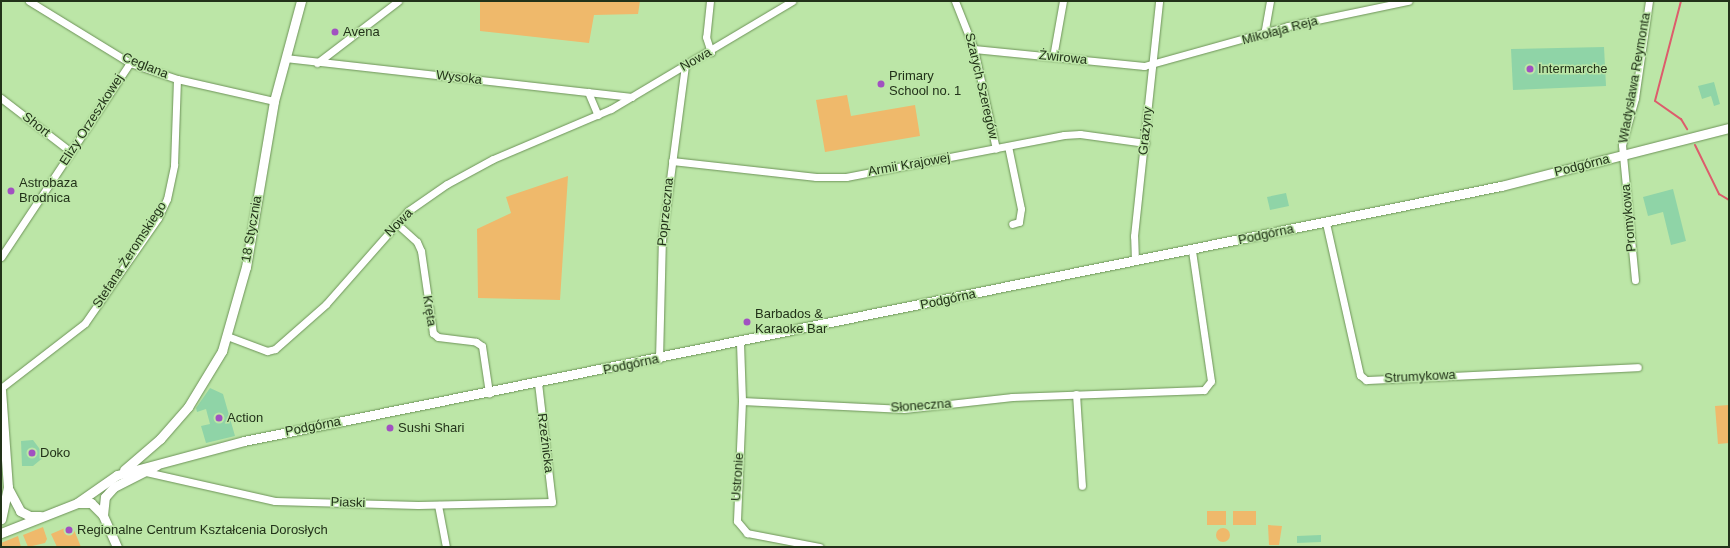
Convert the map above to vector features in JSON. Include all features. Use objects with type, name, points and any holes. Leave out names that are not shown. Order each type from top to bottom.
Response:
[{"type":"main road","name":"18 Stycznia","points":[[117,475],[160,439],[201,390],[227,336],[246,267],[274,101],[301,1]]},
{"type":"main road","name":"Podgórna","points":[[144,471],[165,461],[244,441],[659,359],[1135,261],[1192,251],[1501,186],[1729,128]]},
{"type":"main road","points":[[1,389],[8,487],[15,506],[24,514],[48,515]]},
{"type":"main road","name":"18 Stycznia","points":[[144,471],[160,439]]},
{"type":"main road","points":[[1,533],[77,503],[117,475],[144,471]]},
{"type":"main road","points":[[103,515],[104,501],[108,493],[144,471]]},
{"type":"main road","points":[[1,519],[8,487]]},
{"type":"main road","points":[[77,503],[92,503],[103,515],[117,547]]},
{"type":"street","name":"Ceglana","points":[[29,1],[130,63],[177,79],[274,101]]},
{"type":"street","points":[[317,62],[398,1]]},
{"type":"street","points":[[710,1],[706,37],[711,52]]},
{"type":"street","name":"Szarych Szeregów","points":[[955,1],[974,49],[996,149]]},
{"type":"street","points":[[1053,57],[1063,1]]},
{"type":"street","name":"Grażyny","points":[[1135,261],[1133,252],[1159,1]]},
{"type":"street","points":[[1264,35],[1270,1]]},
{"type":"street","name":"Mikołaja Reja","points":[[1152,64],[1264,35],[1288,26],[1408,1]]},
{"type":"street","name":"Władysława Reymonta","points":[[1623,155],[1624,135],[1635,98],[1649,1]]},
{"type":"street","name":"Nowa","points":[[227,336],[266,351],[279,346],[326,304],[408,211],[469,170],[598,115],[632,97],[711,52],[790,2]]},
{"type":"street","name":"Żwirowa","points":[[974,49],[1144,66],[1152,64]]},
{"type":"street","name":"Wysoka","points":[[285,58],[632,97]]},
{"type":"street","name":"Elizy Orzeszkowej","points":[[1,257],[130,63]]},
{"type":"street","name":"Poprzeczna","points":[[659,359],[662,240],[685,66]]},
{"type":"street","name":"Stefana Żeromskiego","points":[[1,389],[85,323],[158,218],[167,199],[174,165],[177,79]]},
{"type":"street","points":[[588,92],[598,115]]},
{"type":"street","name":"Short","points":[[1,98],[71,152]]},
{"type":"street","name":"Armii Krajowej","points":[[672,161],[816,177],[846,177],[1008,146],[1080,134],[1145,144]]},
{"type":"street","points":[[1008,146],[1021,209],[1019,222],[1012,224]]},
{"type":"street","name":"Promykowa","points":[[1623,155],[1634,280]]},
{"type":"street","name":"Kręta","points":[[396,223],[417,242],[421,251],[433,333],[438,337],[476,342],[482,346],[489,393]]},
{"type":"street","name":"Strumykowa","points":[[1326,223],[1360,375],[1366,380],[1638,368]]},
{"type":"street","name":"Słoneczna","points":[[742,401],[904,409],[1012,396],[1204,390],[1211,381],[1192,251]]},
{"type":"street","name":"Ustronie","points":[[740,342],[742,401],[736,506],[740,527],[747,533],[820,547]]},
{"type":"street","name":"Rzeźnicka","points":[[538,383],[552,502]]},
{"type":"street","points":[[1076,394],[1082,486]]},
{"type":"street","name":"Piaski","points":[[144,471],[275,501],[438,505],[552,502]]},
{"type":"street","points":[[438,505],[446,547]]},
{"type":"shaded area","points":[[480,1],[640,1],[638,14],[594,15],[589,43],[480,31]]},
{"type":"shaded area","points":[[847,95],[851,116],[915,105],[920,136],[825,152],[816,100]]},
{"type":"shaded area","points":[[568,176],[560,300],[478,298],[477,229],[511,213],[506,197]]},
{"type":"shaded area","points":[[1729,405],[1729,443],[1718,444],[1715,406]]},
{"type":"shaded area","points":[[1207,511],[1226,511],[1226,525],[1207,525]]},
{"type":"shaded area","points":[[1233,511],[1256,511],[1256,525],[1233,525]]},
{"type":"shaded area","points":[[72,525],[81,547],[57,547],[51,534]]},
{"type":"shaded area","points":[[1268,525],[1282,526],[1279,545],[1269,545]]},
{"type":"shaded area","points":[[43,527],[47,539],[45,543],[28,547],[23,535]]},
{"type":"shaded area","points":[[1220,528],[1226,528],[1230,532],[1230,538],[1226,542],[1220,542],[1216,538],[1216,532]]},
{"type":"shaded area","points":[[18,536],[21,547],[1,547],[1,543]]},
{"type":"building","points":[[1604,47],[1606,86],[1513,90],[1511,49]]},
{"type":"building","points":[[1714,82],[1720,104],[1714,106],[1711,96],[1702,99],[1698,86]]},
{"type":"building","points":[[9,186],[13,186],[15,187],[15,195],[9,196],[6,193],[6,189]]},
{"type":"building","points":[[1673,189],[1686,241],[1671,245],[1663,212],[1648,216],[1643,197]]},
{"type":"building","points":[[1286,193],[1289,206],[1270,210],[1267,197]]},
{"type":"building","name":"Action","points":[[210,388],[223,394],[235,436],[206,443],[201,426],[210,424],[206,409],[197,412],[196,408]]},
{"type":"building","name":"Doko","points":[[33,440],[45,456],[33,466],[22,466],[21,441]]},
{"type":"building","points":[[1321,535],[1321,542],[1297,543],[1297,536]]},
{"type":"waterway","points":[[1681,1],[1655,101],[1681,119],[1687,129]]},
{"type":"waterway","points":[[1695,145],[1719,194],[1729,200]]},
{"type":"place","name":"Avena","points":[[335,32]]},
{"type":"place","name":"Intermarche","points":[[1530,69]]},
{"type":"place","name":"Primary School no. 1","points":[[881,84]]},
{"type":"place","name":"Astrobaza Brodnica","points":[[11,191]]},
{"type":"place","name":"Barbados & Karaoke Bar","points":[[747,322]]},
{"type":"place","name":"Action","points":[[219,418]]},
{"type":"place","name":"Sushi Shari","points":[[390,428]]},
{"type":"place","name":"Doko","points":[[32,453]]},
{"type":"place","name":"Regionalne Centrum Kształcenia Dorosłych","points":[[69,530]]}]
